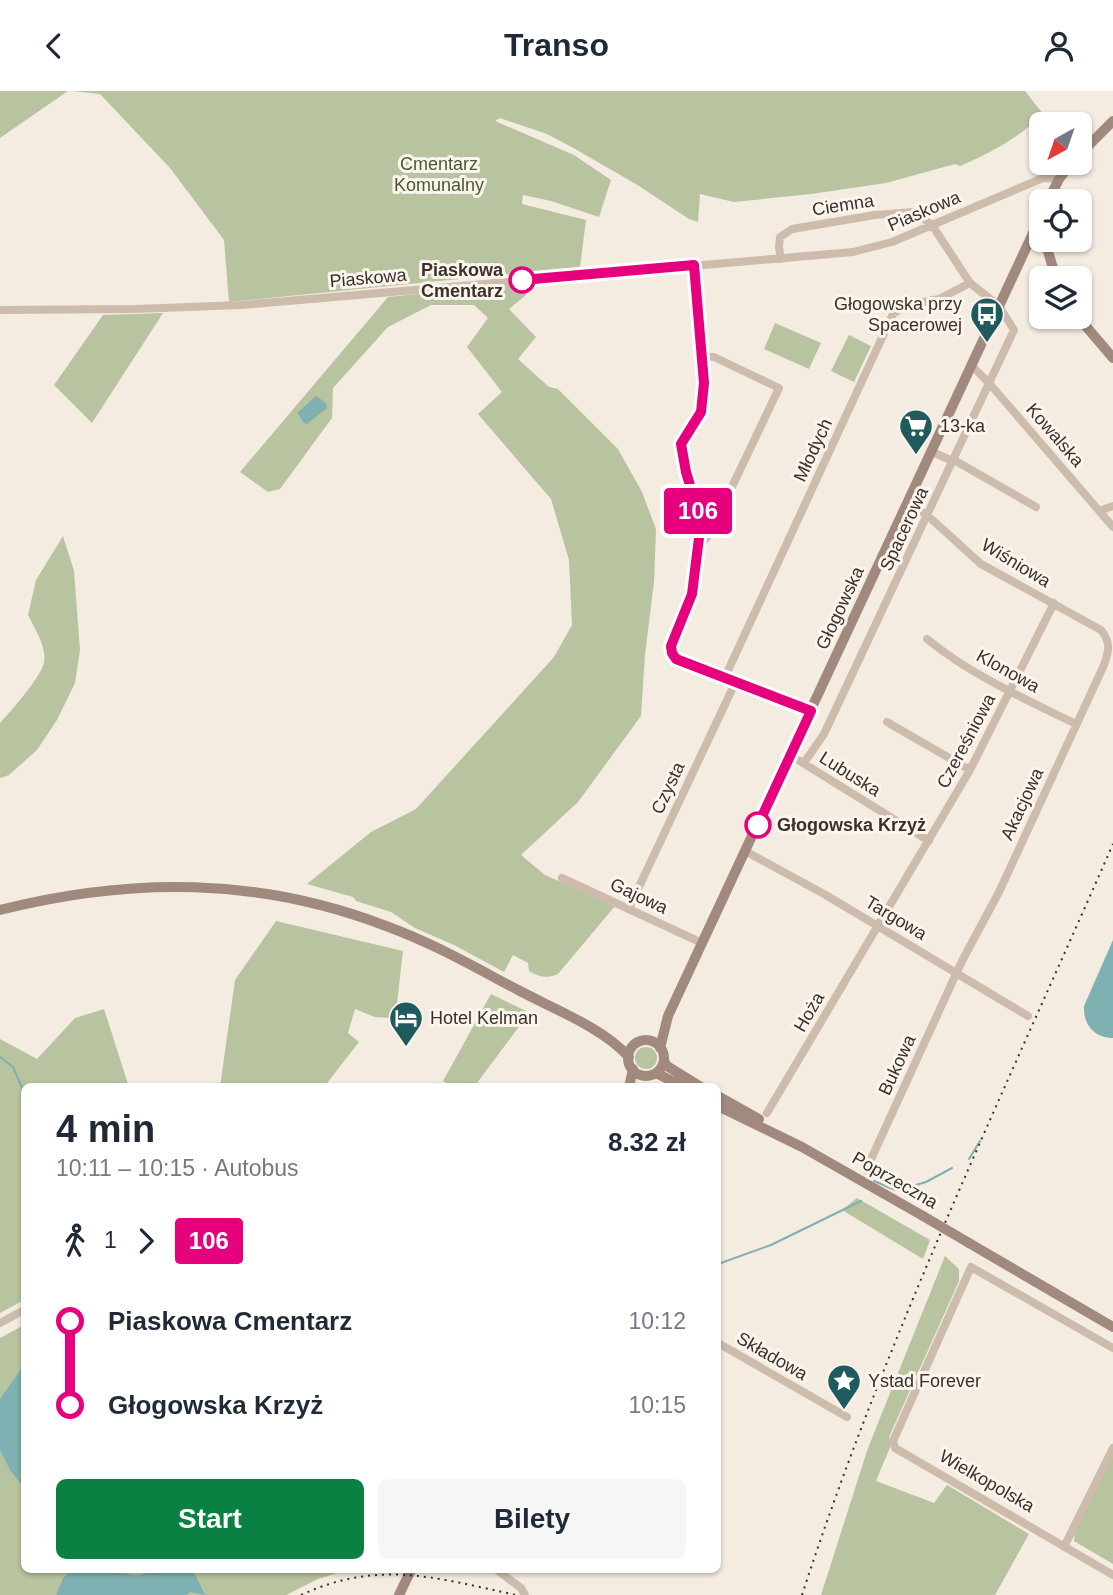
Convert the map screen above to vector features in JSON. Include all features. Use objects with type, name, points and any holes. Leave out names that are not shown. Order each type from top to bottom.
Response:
[{"type":"main road","points":[[1092,142],[1113,121]]},
{"type":"main road","points":[[1054,189],[1062,175]]},
{"type":"main road","name":"Głogowska","points":[[660,1048],[668,1016],[1029,242]]},
{"type":"main road","points":[[1088,329],[1113,358]]},
{"type":"main road","points":[[0,910],[57,897],[131,887],[209,887],[273,895],[332,908],[407,935],[458,958],[599,1033],[629,1057],[633,1069],[630,1083]]},
{"type":"main road","name":"Głogowska","points":[[648,1041],[668,1016]]},
{"type":"main road","points":[[599,1033],[635,1044],[648,1041],[660,1048],[667,1066],[695,1083]]},
{"type":"main road","points":[[629,1057],[635,1044]]},
{"type":"main road","points":[[642,1083],[664,1061]]},
{"type":"main road","points":[[633,1069],[674,1083]]},
{"type":"main road","name":"Poprzeczna","points":[[721,1098],[775,1128],[802,1147]]},
{"type":"main road","name":"Poprzeczna","points":[[721,1107],[802,1147],[1113,1328]]},
{"type":"main road","points":[[399,1595],[410,1573]]},
{"type":"street","name":"Piaskowa","points":[[0,310],[241,305],[872,249],[1043,178],[1059,179]]},
{"type":"street","name":"Ciemna","points":[[780,259],[780,237],[792,229],[904,212],[914,212],[932,225]]},
{"type":"street","points":[[932,225],[970,283],[999,306]]},
{"type":"street","points":[[694,265],[704,383],[701,412],[681,444],[686,472],[701,522],[700,546],[692,594],[671,646],[672,653],[676,659],[811,711]]},
{"type":"street","name":"Młodych","points":[[725,677],[893,314],[904,306],[939,299],[970,283]]},
{"type":"street","name":"Spacerowa","points":[[804,763],[824,734],[1014,330],[999,306]]},
{"type":"street","points":[[700,546],[710,533],[779,388],[714,357],[702,357]]},
{"type":"street","name":"Kowalska","points":[[972,366],[1113,527]]},
{"type":"street","points":[[932,452],[1036,506]]},
{"type":"street","name":"Wiśniowa","points":[[908,503],[928,516],[981,564],[1101,630],[1107,637],[1109,646]]},
{"type":"street","points":[[1099,511],[1113,507]]},
{"type":"street","points":[[1107,519],[1113,507]]},
{"type":"street","name":"Czereśniowa","points":[[878,926],[970,770],[1054,603]]},
{"type":"street","name":"Klonowa","points":[[927,639],[945,653],[1009,691],[1076,724]]},
{"type":"street","name":"Akacjowa","points":[[956,973],[999,892],[1104,665],[1109,646]]},
{"type":"street","name":"Czysta","points":[[629,908],[736,681]]},
{"type":"street","points":[[887,722],[970,770]]},
{"type":"street","name":"Lubuska","points":[[790,755],[929,841]]},
{"type":"street","name":"Targowa","points":[[746,851],[1028,1016]]},
{"type":"street","name":"Gajowa","points":[[562,878],[702,943]]},
{"type":"street","name":"Hoża","points":[[767,1113],[878,926]]},
{"type":"street","name":"Bukowa","points":[[866,1170],[956,973]]},
{"type":"street","name":"Wielkopolska","points":[[1113,1348],[971,1267],[893,1441],[895,1448],[1113,1575]]},
{"type":"street","points":[[0,1323],[21,1312]]},
{"type":"street","name":"Składowa","points":[[721,1345],[847,1417]]},
{"type":"street","points":[[1064,1546],[1113,1448]]},
{"type":"street","points":[[500,1573],[521,1588],[525,1595]]},
{"type":"green space","points":[[0,91],[68,91],[0,138]]},
{"type":"green space","name":"Cmentarz Komunalny","points":[[72,91],[1025,91],[1041,112],[1029,112],[1029,126],[1024,130],[1004,144],[960,166],[955,164],[886,183],[811,194],[734,202],[700,194],[698,222],[547,134],[500,118],[495,121],[574,155],[611,180],[599,217],[523,195],[522,204],[586,220],[580,267],[229,302],[224,240],[170,168],[100,94]]},
{"type":"green space","points":[[525,283],[526,295],[509,309],[536,337],[518,359],[549,387],[558,389],[618,449],[642,492],[656,529],[654,582],[641,716],[578,802],[521,855],[545,875],[615,906],[558,974],[546,977],[529,971],[528,963],[513,955],[504,972],[415,928],[391,912],[356,901],[353,897],[307,884],[371,832],[416,809],[554,657],[572,625],[569,560],[551,499],[478,414],[502,392],[467,347],[488,318],[474,305],[431,305],[388,327],[333,388],[332,418],[280,489],[268,492],[240,472],[388,297]]},
{"type":"green space","points":[[163,313],[92,423],[54,385],[103,315]]},
{"type":"green space","points":[[775,323],[821,343],[809,369],[764,349]]},
{"type":"green space","points":[[849,335],[871,346],[854,382],[831,371]]},
{"type":"green space","points":[[63,536],[74,571],[80,650],[75,683],[57,720],[37,750],[9,775],[0,778],[0,723],[18,703],[44,663],[42,644],[28,615],[36,580]]},
{"type":"green space","points":[[276,921],[403,951],[397,1003],[391,1018],[375,1017],[355,1009],[348,1033],[359,1042],[327,1083],[221,1083],[235,980]]},
{"type":"green space","points":[[491,994],[526,1011],[527,1016],[477,1083],[443,1081]]},
{"type":"green space","points":[[104,1009],[128,1083],[21,1083],[21,1302],[0,1313],[0,1039],[37,1059],[75,1018]]},
{"type":"green space","points":[[642,1047],[650,1047],[657,1054],[657,1062],[650,1069],[642,1069],[635,1062],[635,1054]]},
{"type":"green space","points":[[857,1198],[930,1240],[923,1259],[842,1210]]},
{"type":"green space","points":[[945,1256],[959,1269],[959,1281],[889,1437],[891,1445],[876,1481],[934,1503],[947,1485],[1029,1534],[995,1595],[821,1595],[868,1448]]},
{"type":"green space","points":[[21,1327],[21,1573],[337,1573],[318,1579],[286,1595],[0,1595],[0,1338]]},
{"type":"green space","points":[[1113,1455],[1113,1564],[1074,1541],[1075,1530]]},
{"type":"water","points":[[316,396],[326,403],[327,408],[307,424],[304,423],[297,413]]},
{"type":"water","points":[[1113,940],[1113,1038],[1100,1036],[1091,1029],[1085,1019],[1084,1006]]},
{"type":"water","points":[[21,1369],[21,1484],[0,1450],[0,1399]]},
{"type":"water","points":[[69,1573],[194,1573],[205,1595],[190,1592],[186,1595],[56,1595],[63,1578]]},
{"type":"waterway","points":[[0,1057],[13,1067],[21,1085]]},
{"type":"waterway","points":[[969,1159],[980,1141]]},
{"type":"waterway","points":[[906,1188],[926,1182],[952,1168]]},
{"type":"waterway","points":[[874,1181],[895,1190]]},
{"type":"waterway","points":[[721,1263],[771,1245],[861,1201]]},
{"type":"railway","points":[[802,1595],[835,1499],[909,1309],[1113,844]]},
{"type":"railway","points":[[301,1595],[356,1577],[382,1575],[434,1578],[516,1595]]},
{"type":"bus line","name":"106","points":[[522,280],[694,265],[704,383],[701,412],[681,444],[686,472],[701,522],[700,546],[692,594],[671,646],[676,659],[811,711],[758,825]]},
{"type":"place","name":"Piaskowa Cmentarz","points":[[522,280]]},
{"type":"place","name":"Głogowska przy Spacerowej","points":[[987,344]]},
{"type":"place","name":"13-ka","points":[[916,456]]},
{"type":"place","name":"Głogowska Krzyż","points":[[758,825]]},
{"type":"place","name":"Hotel Kelman","points":[[406,1048]]},
{"type":"place","name":"Ystad Forever","points":[[844,1411]]}]
